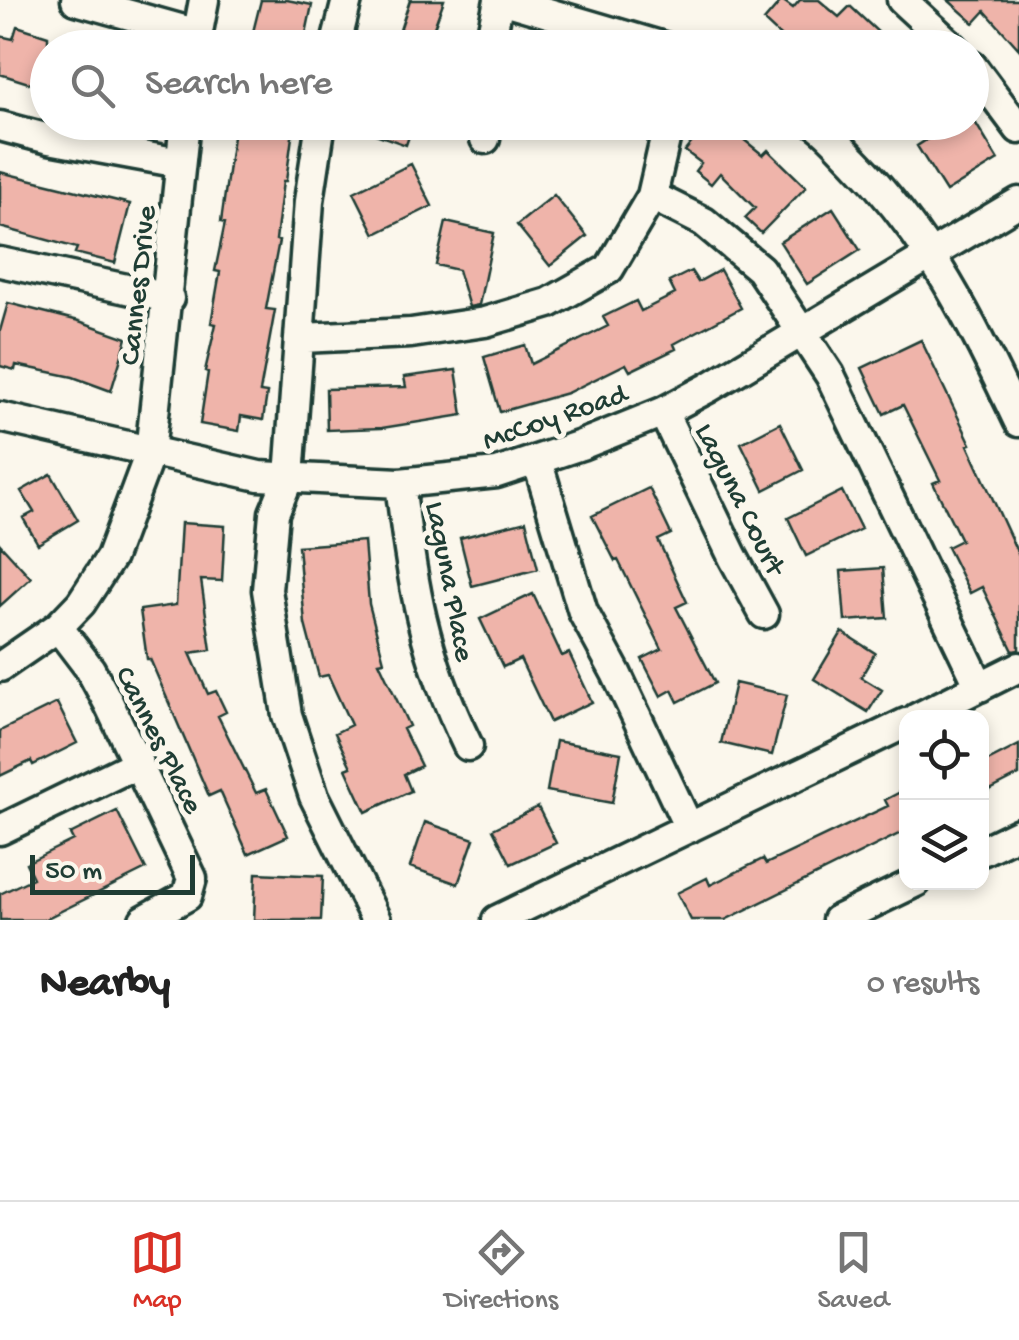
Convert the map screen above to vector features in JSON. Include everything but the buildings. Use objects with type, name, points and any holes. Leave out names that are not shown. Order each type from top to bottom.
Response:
[{"type":"street","points":[[76,0],[165,30]]},
{"type":"street","points":[[199,30],[204,0]]},
{"type":"street","points":[[340,30],[347,0]]},
{"type":"street","points":[[494,30],[502,0],[604,30]]},
{"type":"street","points":[[902,0],[934,30]]},
{"type":"street","points":[[989,89],[1019,129]]},
{"type":"street","points":[[0,126],[30,134]]},
{"type":"street","points":[[54,140],[180,163]]},
{"type":"street","name":"Cannes Drive","points":[[0,667],[58,627],[81,603],[112,557],[150,454],[182,140]]},
{"type":"street","points":[[318,140],[288,477],[274,513],[268,590],[288,715],[314,796],[376,920]]},
{"type":"street","points":[[301,338],[412,333],[484,322],[549,302],[609,269],[652,196],[665,140]]},
{"type":"street","points":[[833,140],[874,179],[932,254],[960,300],[1019,422]]},
{"type":"street","points":[[652,196],[704,222],[760,269],[801,330],[830,375],[980,687]]},
{"type":"street","name":"McCoy Road","points":[[2,425],[259,476],[400,483],[496,473],[663,412],[1019,202]]},
{"type":"street","points":[[0,262],[169,298]]},
{"type":"street","name":"Laguna Court","points":[[663,412],[732,557],[764,614]]},
{"type":"street","points":[[537,460],[583,612],[690,828]]},
{"type":"street","name":"Laguna Place","points":[[400,483],[410,568],[426,641],[444,697],[468,746]]},
{"type":"street","name":"Cannes Place","points":[[58,627],[90,669],[192,878],[187,896],[144,920]]},
{"type":"street","points":[[933,710],[1019,667]]},
{"type":"street","points":[[497,920],[899,725]]},
{"type":"street","points":[[0,830],[138,763]]},
{"type":"street","points":[[989,848],[1019,834]]},
{"type":"street","points":[[837,920],[899,890]]}]
